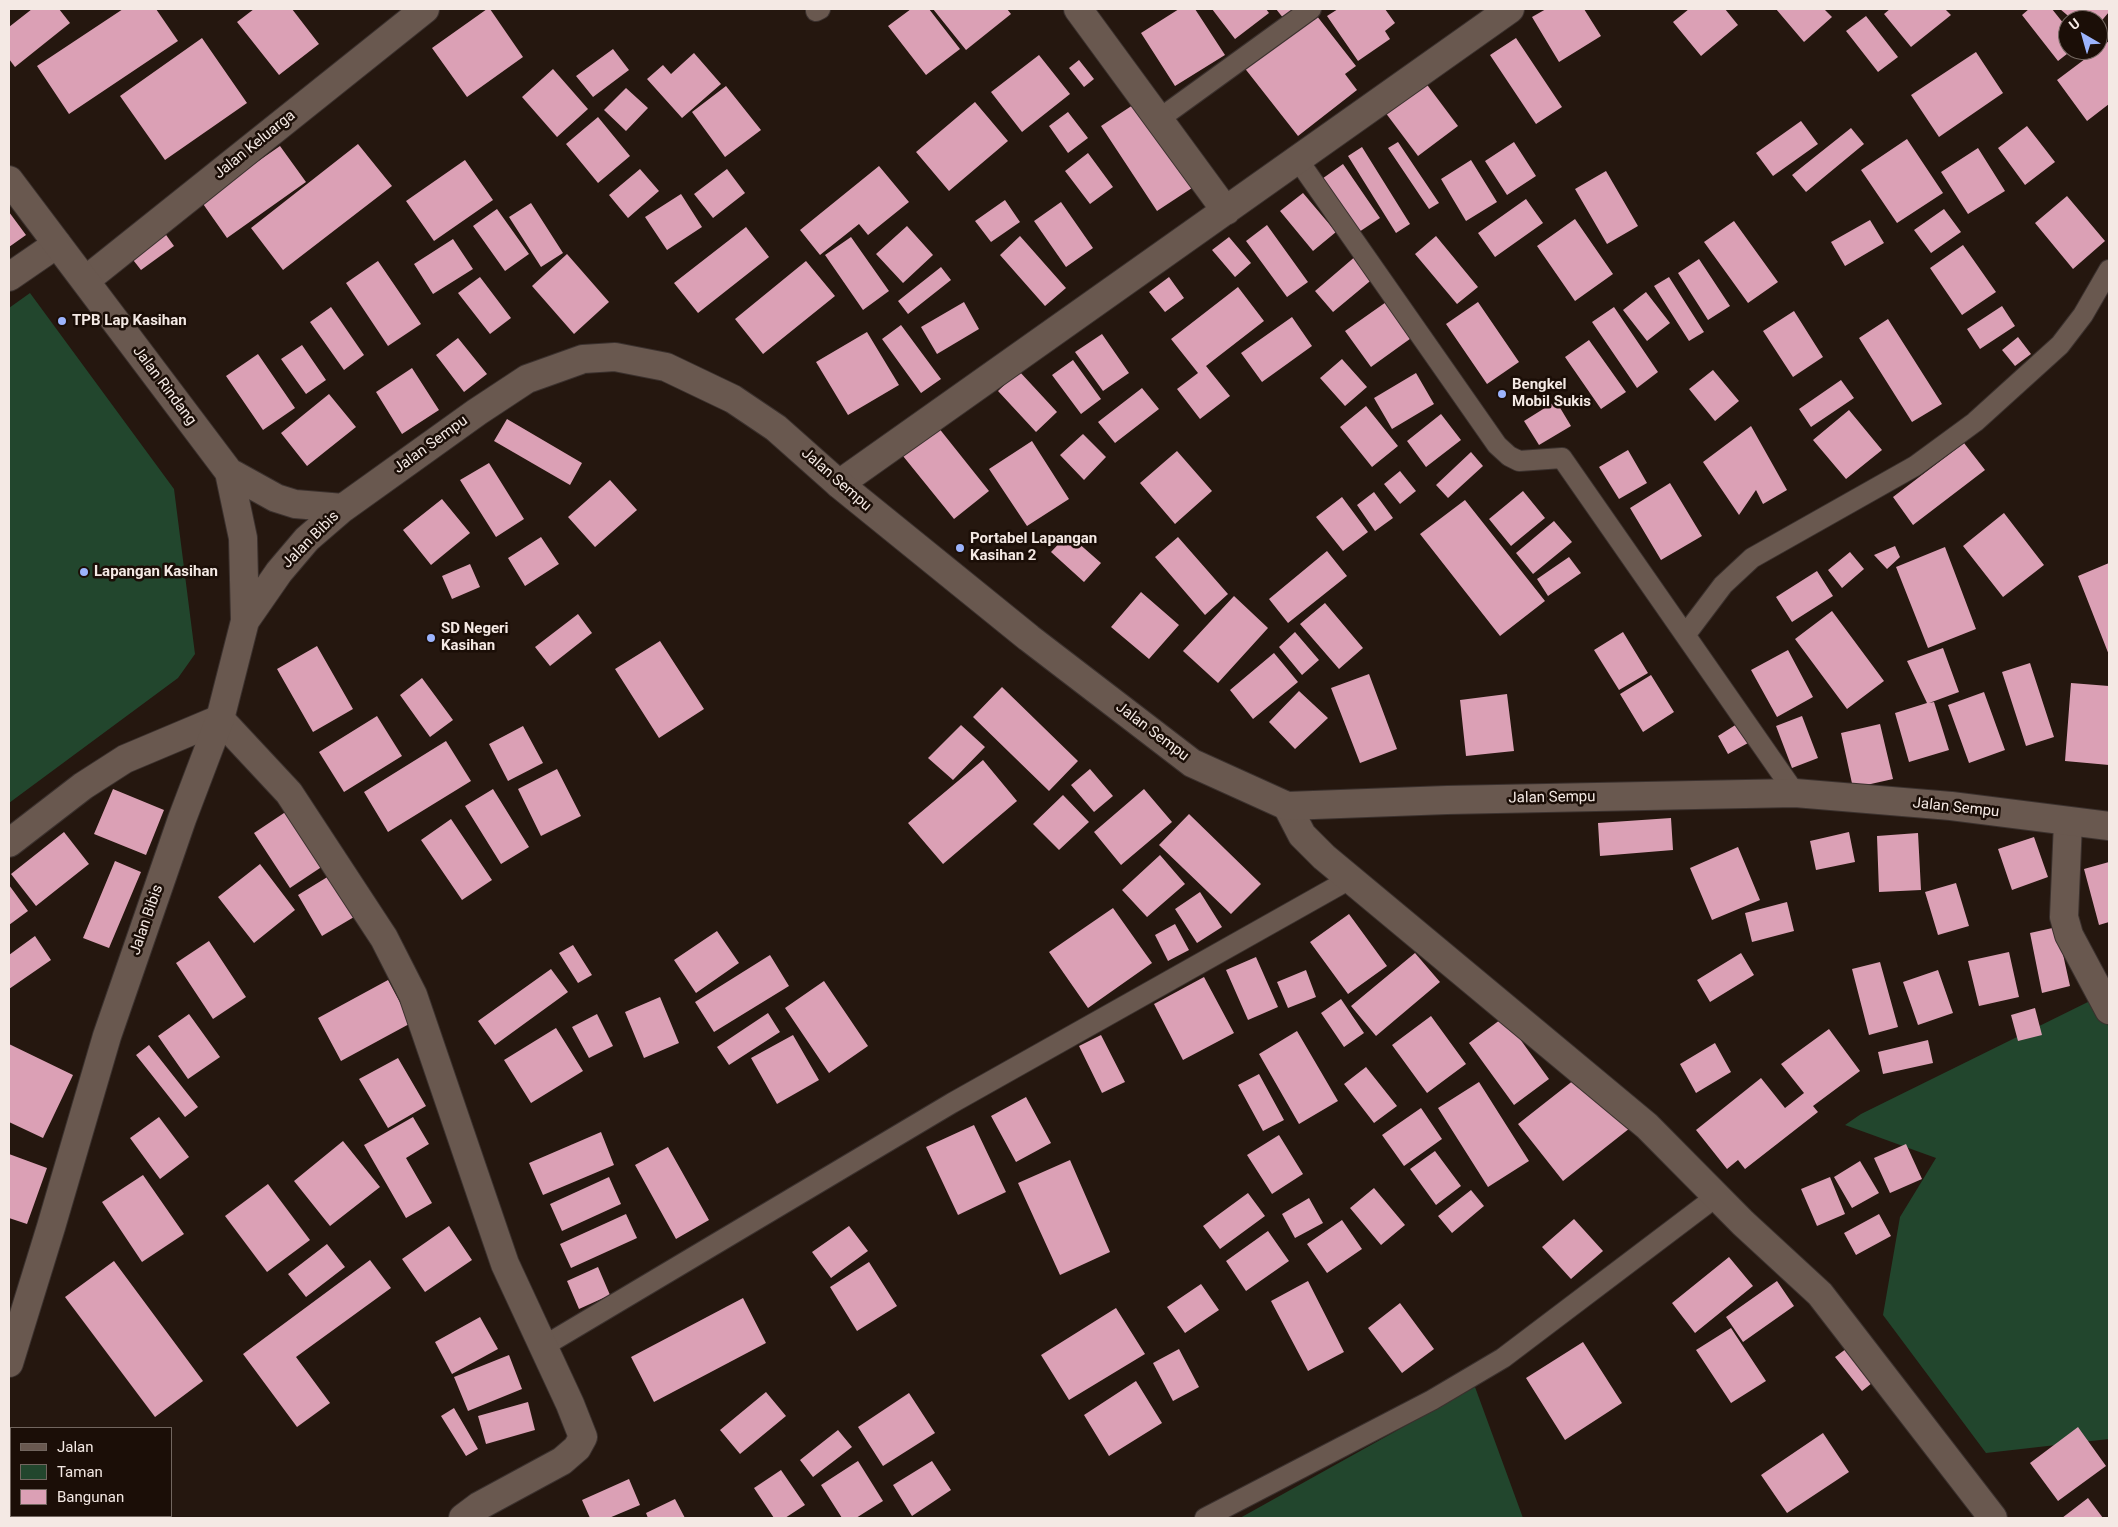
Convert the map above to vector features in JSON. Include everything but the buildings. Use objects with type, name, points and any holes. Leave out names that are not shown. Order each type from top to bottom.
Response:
[{"type":"street","name":"Jalan Keluarga","points":[[86,280],[425,9]]},
{"type":"street","points":[[1078,9],[1226,211]]},
{"type":"street","points":[[839,484],[1510,9]]},
{"type":"street","name":"Jalan Rindang","points":[[9,180],[229,472],[276,498],[295,504],[343,508]]},
{"type":"street","points":[[9,277],[57,244]]},
{"type":"street","name":"Jalan Sempu","points":[[343,508],[477,412],[527,379],[583,359],[615,357],[666,366],[733,399],[776,428],[839,484],[1029,638],[1192,763],[1287,806],[1446,800],[1795,793],[1951,806],[2109,826]]},
{"type":"street","name":"Jalan Rindang","points":[[229,472],[243,538],[245,621]]},
{"type":"street","name":"Jalan Bibis","points":[[9,1363],[107,1036],[182,819],[220,719],[245,621],[279,572],[307,539],[343,508]]},
{"type":"street","points":[[9,843],[84,786],[125,759],[220,719],[289,793],[384,938],[409,987],[505,1264],[544,1346],[583,1437],[577,1448],[562,1461],[479,1506],[463,1518]]},
{"type":"street","points":[[1287,806],[1302,835],[1324,857],[1648,1126],[1743,1223],[1820,1294],[1993,1518]]},
{"type":"street","points":[[2068,822],[2064,917],[2068,935],[2109,1010]]},
{"type":"lane","points":[[1159,119],[1312,9]]},
{"type":"lane","points":[[1298,160],[1497,445],[1508,456],[1519,462],[1562,458],[1795,793]]},
{"type":"lane","points":[[1686,634],[1723,585],[1752,558],[1915,466],[1975,422],[2060,345],[2083,315],[2109,270]]},
{"type":"lane","points":[[544,1346],[944,1108],[1350,878]]},
{"type":"lane","points":[[1205,1518],[1432,1400],[1503,1358],[1717,1196]]},
{"type":"green space","name":"Lapangan Kasihan","points":[[30,293],[174,489],[195,654],[178,678],[9,803],[9,308]]},
{"type":"green space","points":[[2096,998],[2109,1028],[2109,1439],[1986,1453],[1883,1315],[1900,1217],[1936,1158],[1845,1125],[1861,1114]]},
{"type":"green space","points":[[1475,1387],[1523,1518],[1240,1518]]},
{"type":"place","name":"TPB Lap Kasihan","points":[[62,321]]},
{"type":"place","name":"Bengkel Mobil Sukis","points":[[1502,394]]},
{"type":"place","name":"Portabel Lapangan Kasihan 2","points":[[960,548]]},
{"type":"place","name":"Lapangan Kasihan","points":[[84,572]]},
{"type":"place","name":"SD Negeri Kasihan","points":[[431,638]]}]
